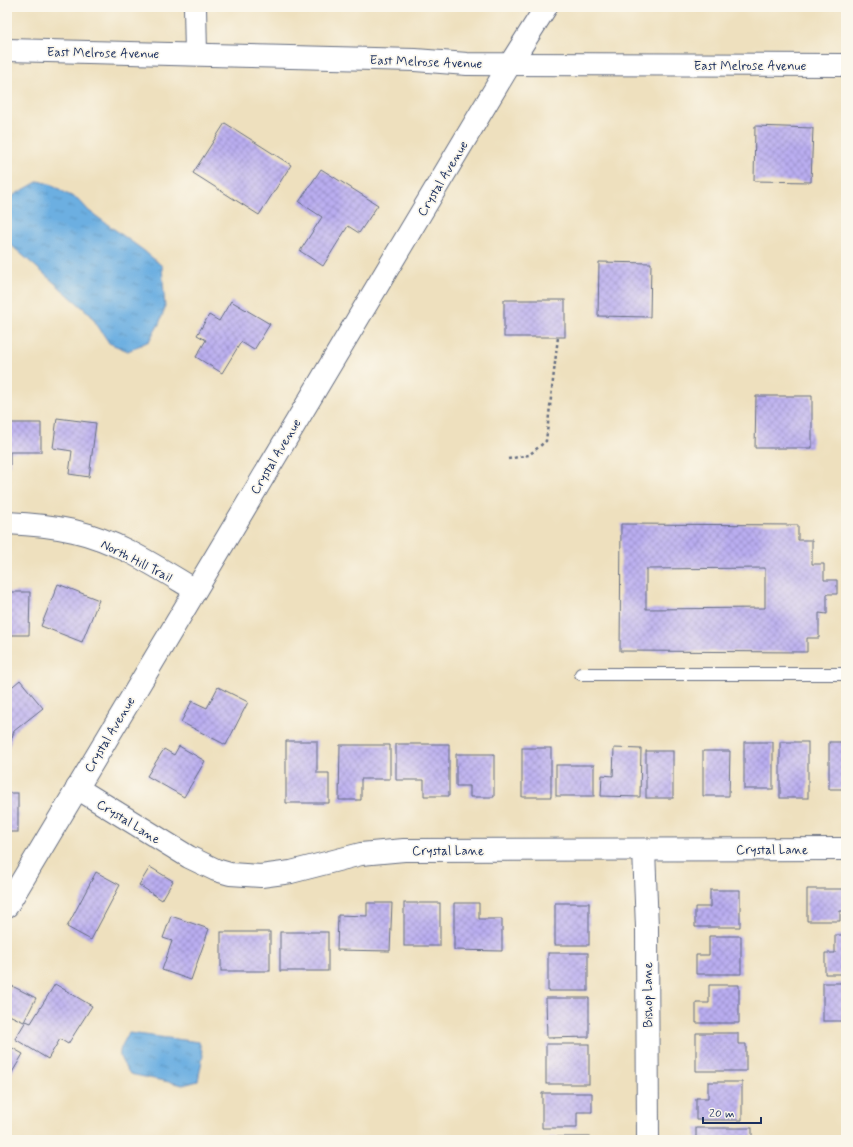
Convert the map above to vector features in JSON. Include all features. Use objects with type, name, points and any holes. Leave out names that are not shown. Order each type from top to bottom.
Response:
[{"type":"street","points":[[195,7],[196,54]]},
{"type":"street","name":"Crystal Avenue","points":[[7,906],[510,64],[546,7]]},
{"type":"street","name":"East Melrose Avenue","points":[[7,50],[415,60],[467,64],[846,65]]},
{"type":"street","name":"North Hill Trail","points":[[7,523],[31,524],[75,532],[116,546],[155,566],[195,590]]},
{"type":"street","name":"Crystal Lane","points":[[77,788],[189,857],[216,870],[246,876],[261,876],[290,872],[361,854],[404,850],[846,849]]},
{"type":"street","name":"Bishop Lane","points":[[644,850],[647,928],[648,1140]]},
{"type":"lane","points":[[581,674],[846,674]]},
{"type":"path","points":[[508,459],[529,455],[546,440],[558,337]]},
{"type":"water","points":[[39,181],[53,185],[78,199],[89,211],[143,250],[162,266],[165,308],[159,324],[149,341],[128,351],[109,343],[90,314],[11,245],[7,237],[7,202],[14,195]]},
{"type":"water","points":[[129,1033],[199,1042],[203,1055],[198,1081],[183,1085],[130,1074],[120,1057],[120,1050]]},
{"type":"building","points":[[225,123],[291,165],[259,215],[193,173]]},
{"type":"building","points":[[755,126],[813,128],[811,182],[754,181]]},
{"type":"building","points":[[321,169],[378,205],[359,233],[348,226],[323,266],[300,251],[322,217],[299,202]]},
{"type":"building","points":[[599,262],[651,263],[650,317],[598,316]]},
{"type":"building","points":[[504,300],[565,300],[565,337],[504,337]]},
{"type":"building","points":[[231,301],[270,324],[254,350],[241,342],[222,373],[196,357],[206,340],[197,335],[209,315],[219,321]]},
{"type":"building","points":[[756,396],[812,396],[812,448],[755,448]]},
{"type":"building","points":[[57,418],[96,423],[89,477],[69,474],[72,451],[53,448]]},
{"type":"building","points":[[7,423],[41,423],[41,452],[10,452],[10,465],[7,465]]},
{"type":"building","points":[[621,524],[798,525],[798,540],[812,540],[812,564],[824,564],[824,580],[837,580],[837,594],[827,594],[827,614],[819,613],[819,638],[807,638],[807,652],[620,651]],"holes":[[[765,568],[765,608],[646,609],[646,569]]]},
{"type":"building","points":[[58,584],[99,600],[82,642],[41,626]]},
{"type":"building","points":[[7,592],[30,592],[29,635],[7,635]]},
{"type":"building","points":[[20,680],[43,708],[14,731],[7,753],[7,691]]},
{"type":"building","points":[[218,687],[248,702],[226,745],[181,722],[192,701],[207,708]]},
{"type":"building","points":[[286,741],[317,741],[317,773],[329,773],[329,803],[286,803]]},
{"type":"building","points":[[744,742],[773,742],[773,789],[744,789]]},
{"type":"building","points":[[780,742],[808,742],[808,798],[780,798]]},
{"type":"building","points":[[829,742],[846,742],[846,789],[829,789]]},
{"type":"building","points":[[396,744],[449,744],[449,796],[424,796],[424,780],[396,780]]},
{"type":"building","points":[[340,745],[390,745],[390,779],[361,779],[361,800],[339,800]]},
{"type":"building","points":[[179,746],[205,761],[184,797],[147,776],[164,749],[174,755]]},
{"type":"building","points":[[522,748],[551,748],[551,797],[522,797]]},
{"type":"building","points":[[614,748],[641,749],[640,797],[601,796],[602,775],[613,776]]},
{"type":"building","points":[[646,751],[673,751],[673,798],[646,798]]},
{"type":"building","points":[[703,751],[730,751],[729,796],[703,796]]},
{"type":"building","points":[[456,754],[494,754],[494,797],[470,797],[470,786],[456,786]]},
{"type":"building","points":[[556,765],[594,765],[594,796],[556,796]]},
{"type":"building","points":[[7,793],[18,793],[18,832],[7,832]]},
{"type":"building","points":[[150,867],[173,881],[162,900],[139,885]]},
{"type":"building","points":[[96,872],[120,885],[91,940],[67,927]]},
{"type":"building","points":[[807,889],[846,889],[846,911],[840,911],[840,921],[807,921]]},
{"type":"building","points":[[710,890],[740,890],[740,927],[695,927],[695,907],[710,907]]},
{"type":"building","points":[[367,903],[392,903],[390,951],[337,950],[338,915],[367,916]]},
{"type":"building","points":[[404,903],[440,903],[440,946],[404,946]]},
{"type":"building","points":[[454,903],[479,903],[479,919],[502,919],[502,951],[454,950]]},
{"type":"building","points":[[555,903],[589,903],[589,945],[555,945]]},
{"type":"building","points":[[171,916],[209,929],[191,980],[162,970],[172,941],[163,938]]},
{"type":"building","points":[[221,932],[270,932],[270,971],[221,971]]},
{"type":"building","points":[[280,932],[328,932],[328,971],[280,971]]},
{"type":"building","points":[[835,935],[846,935],[846,974],[825,974],[825,953],[835,953]]},
{"type":"building","points":[[709,936],[741,936],[741,974],[696,974],[696,955],[709,955]]},
{"type":"building","points":[[548,953],[588,953],[588,991],[548,991]]},
{"type":"building","points":[[823,983],[846,983],[846,1021],[823,1021]]},
{"type":"building","points":[[55,984],[92,1006],[68,1044],[60,1039],[48,1059],[15,1039],[26,1021],[31,1023]]},
{"type":"building","points":[[709,985],[739,985],[739,1023],[696,1023],[696,1003],[709,1003]]},
{"type":"building","points":[[12,986],[36,998],[24,1022],[7,1014],[7,997]]},
{"type":"building","points":[[546,998],[589,998],[589,1037],[547,1038]]},
{"type":"building","points":[[696,1033],[738,1033],[738,1044],[746,1044],[746,1071],[696,1071]]},
{"type":"building","points":[[546,1044],[589,1044],[589,1084],[546,1084]]},
{"type":"building","points":[[7,1045],[23,1054],[7,1081]]},
{"type":"building","points":[[708,1082],[742,1082],[742,1120],[696,1120],[696,1098],[708,1098]]},
{"type":"building","points":[[542,1093],[592,1093],[592,1112],[577,1112],[577,1128],[542,1128]]},
{"type":"building","points":[[696,1128],[752,1128],[752,1140],[696,1140]]},
{"type":"building","points":[[549,1137],[590,1137],[590,1140],[549,1140]]}]
